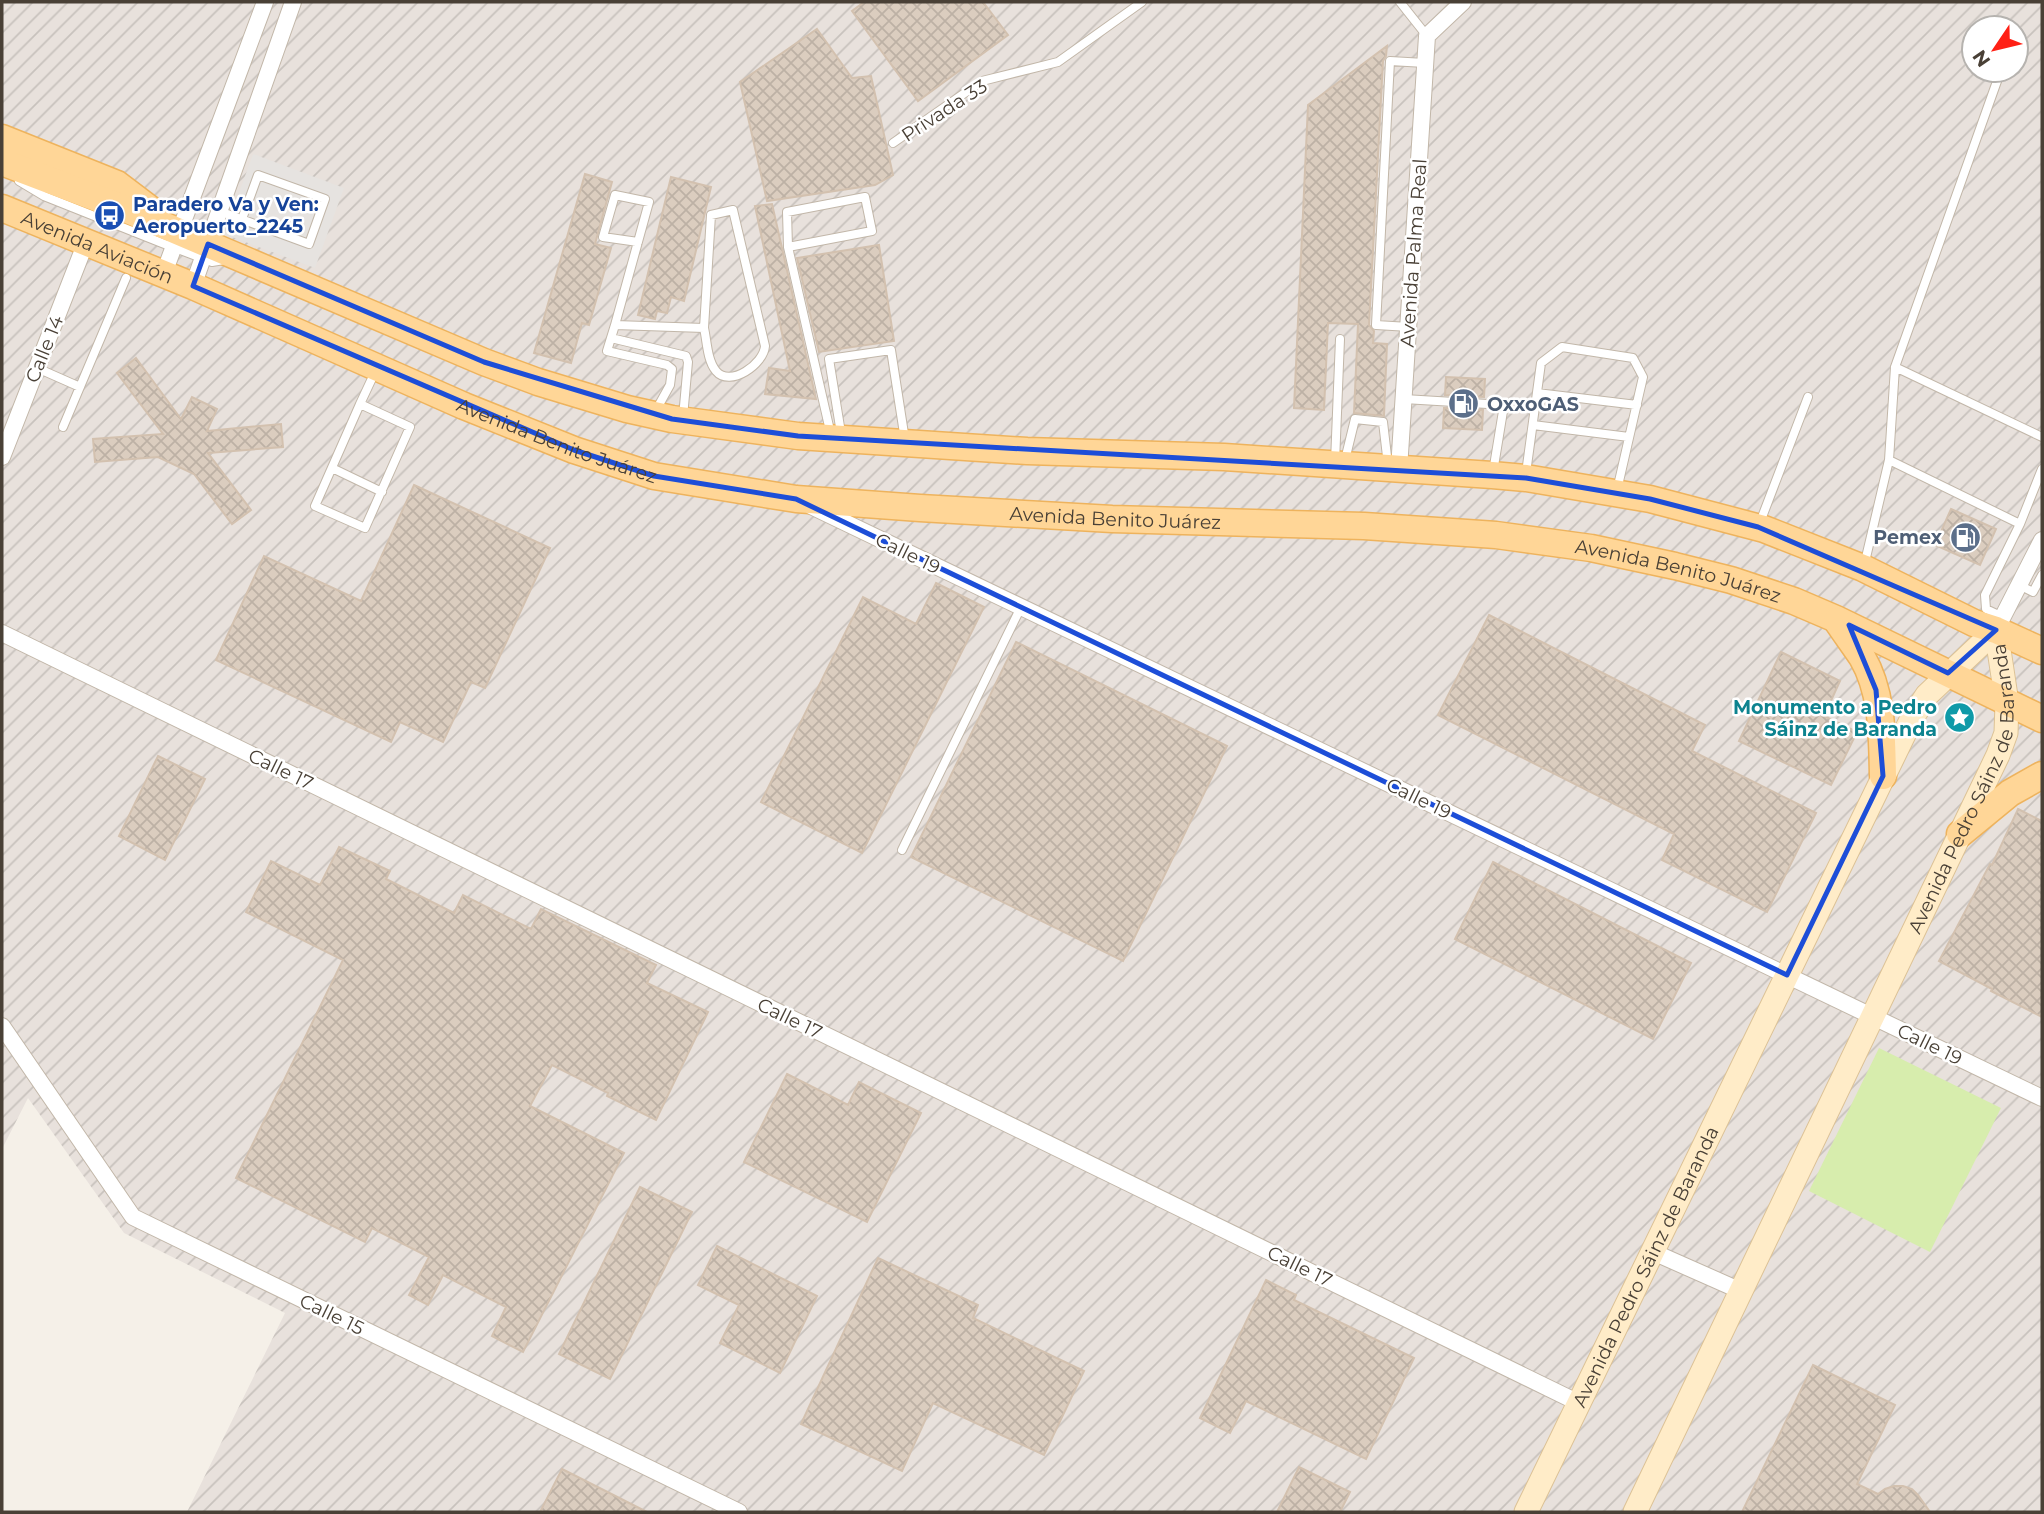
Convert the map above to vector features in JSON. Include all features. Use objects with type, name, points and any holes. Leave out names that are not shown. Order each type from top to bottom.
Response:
[{"type":"main road","points":[[2,138],[117,184],[176,239]]},
{"type":"main road","points":[[2,162],[123,208],[176,239],[205,251],[240,258],[484,362],[593,399],[654,414],[797,436],[1027,451],[1224,457],[1492,475],[1616,493],[1758,527],[1863,568],[1974,623],[1999,623],[2042,651]]},
{"type":"main road","name":"Avenida Aviación","points":[[2,208],[193,285]]},
{"type":"main road","name":"Avenida Benito Juárez","points":[[193,285],[464,406],[574,450],[654,476],[796,499],[1085,517],[1364,526],[1496,535],[1591,548],[1675,566],[1794,601],[2042,719]]},
{"type":"main road","points":[[1836,619],[1863,659],[1876,690],[1882,729],[1883,776]]},
{"type":"main road","points":[[1960,834],[2010,793],[2042,775]]},
{"type":"street","points":[[193,285],[293,2]]},
{"type":"street","points":[[1427,36],[1463,2]]},
{"type":"street","points":[[163,273],[262,10],[285,27]]},
{"type":"street","name":"Avenida Palma Real","points":[[1394,469],[1404,399],[1427,36]]},
{"type":"street","points":[[226,105],[253,115]]},
{"type":"street","name":"Calle 14","points":[[2,457],[86,242]]},
{"type":"street","name":"Calle 19","points":[[796,499],[2042,1098]]},
{"type":"street","points":[[1999,623],[2042,540]]},
{"type":"street","name":"Avenida Pedro Sáinz de Baranda","points":[[1526,1512],[1912,718],[1927,695],[1999,623]]},
{"type":"street","name":"Avenida Pedro Sáinz de Baranda","points":[[1634,1512],[1998,755],[2006,733],[2007,703],[1999,623]]},
{"type":"street","name":"Calle 17","points":[[2,633],[1579,1403]]},
{"type":"street","name":"Calle 15","points":[[2,1026],[134,1217],[739,1512]]},
{"type":"street","points":[[1653,1252],[1741,1291]]},
{"type":"lane","name":"Privada 33","points":[[893,143],[982,81],[1058,62],[1142,2]]},
{"type":"lane","points":[[1400,2],[1427,36]]},
{"type":"lane","points":[[1409,327],[1376,325],[1390,61],[1425,62]]},
{"type":"lane","points":[[1863,568],[1889,460],[1895,367],[1996,84]]},
{"type":"lane","points":[[2,170],[44,196],[176,239]]},
{"type":"lane","points":[[219,211],[309,244],[325,199],[258,175],[242,219]]},
{"type":"lane","points":[[638,242],[603,237],[615,195],[649,202],[638,242],[615,325],[607,351],[671,367],[670,385],[654,414]]},
{"type":"lane","points":[[788,247],[872,231],[865,197],[787,212],[788,247],[837,438]]},
{"type":"lane","points":[[733,210],[765,346],[764,353],[742,373],[723,376],[717,373],[711,362],[704,328],[711,215],[733,210]]},
{"type":"lane","points":[[62,427],[126,278]]},
{"type":"lane","points":[[615,325],[704,328]]},
{"type":"lane","points":[[611,338],[686,356],[688,362],[683,420]]},
{"type":"lane","points":[[1339,465],[1340,339]]},
{"type":"lane","points":[[1525,478],[1541,363],[1562,347],[1633,358],[1643,377],[1616,493]]},
{"type":"lane","points":[[837,438],[829,359],[891,350],[905,443]]},
{"type":"lane","points":[[360,404],[410,427],[365,528],[315,506],[360,404],[377,367]]},
{"type":"lane","points":[[1895,367],[2042,437]]},
{"type":"lane","points":[[37,368],[80,387]]},
{"type":"lane","points":[[1537,393],[1637,405]]},
{"type":"lane","points":[[1758,527],[1808,397]]},
{"type":"lane","points":[[1404,399],[1504,405],[1492,475]]},
{"type":"lane","points":[[1339,465],[1355,419],[1383,422],[1394,469]]},
{"type":"lane","points":[[1533,425],[1629,437]]},
{"type":"lane","points":[[1889,460],[2020,524]]},
{"type":"lane","points":[[332,468],[382,492]]},
{"type":"lane","points":[[1999,623],[1986,610],[1985,595],[2020,524],[2042,469]]},
{"type":"lane","points":[[2019,585],[2033,592],[2042,575]]},
{"type":"lane","points":[[902,850],[1021,607]]},
{"type":"highlighted area","points":[[208,244],[484,362],[672,419],[798,436],[1526,478],[1650,499],[1758,527],[1996,630],[1948,673],[1849,625],[1876,690],[1883,776],[1787,975],[796,499],[654,476],[574,450],[193,286]]},
{"type":"shaded area","points":[[2,2],[2042,2],[2042,1512],[187,1512],[285,1313],[124,1233],[28,1098],[2,1149]]},
{"type":"shaded area","points":[[253,154],[344,188],[315,268],[224,234]]},
{"type":"green space","points":[[1879,1048],[2001,1108],[1930,1252],[1809,1191]]},
{"type":"building","points":[[864,2],[983,2],[1008,35],[918,101],[852,11]]},
{"type":"building","points":[[817,29],[852,78],[871,76],[893,175],[875,185],[767,201],[740,82]]},
{"type":"building","points":[[1387,46],[1383,61],[1369,325],[1374,331],[1373,343],[1387,344],[1384,416],[1354,413],[1358,324],[1328,323],[1324,410],[1294,408],[1308,105]]},
{"type":"building","points":[[585,174],[612,182],[595,244],[611,248],[589,325],[582,323],[571,363],[534,353]]},
{"type":"building","points":[[671,177],[711,187],[684,301],[671,297],[667,313],[657,311],[655,319],[638,315]]},
{"type":"building","points":[[772,204],[816,399],[765,394],[769,368],[790,371],[755,206]]},
{"type":"building","points":[[879,245],[894,341],[819,352],[797,258]]},
{"type":"building","points":[[136,358],[181,419],[192,397],[217,409],[207,431],[281,424],[283,447],[208,453],[251,510],[232,524],[194,474],[158,457],[95,462],[93,439],[163,434],[117,373]]},
{"type":"building","points":[[1446,377],[1485,379],[1484,397],[1445,395]]},
{"type":"building","points":[[1444,408],[1483,410],[1482,430],[1443,428]]},
{"type":"building","points":[[414,485],[550,548],[485,688],[471,682],[443,742],[400,722],[391,742],[216,660],[264,556],[361,601]]},
{"type":"building","name":"Pemex","points":[[1951,509],[1996,529],[1980,565],[1935,545]]},
{"type":"building","points":[[936,583],[984,607],[862,853],[761,802],[863,597],[916,624]]},
{"type":"building","points":[[1489,615],[1705,725],[1692,751],[1816,813],[1767,912],[1662,860],[1674,834],[1438,715]]},
{"type":"building","points":[[1016,642],[1227,746],[1123,961],[911,857]]},
{"type":"building","points":[[1781,652],[1840,681],[1824,716],[1857,732],[1831,785],[1739,741]]},
{"type":"building","points":[[158,756],[205,779],[165,860],[119,836]]},
{"type":"building","points":[[2018,809],[2042,821],[2042,1017],[1939,961],[1990,864],[1992,865]]},
{"type":"building","points":[[339,847],[390,871],[386,879],[454,913],[463,895],[531,929],[541,909],[656,965],[647,983],[708,1012],[656,1120],[552,1065],[530,1106],[624,1153],[523,1352],[492,1336],[506,1307],[443,1275],[428,1305],[409,1295],[429,1257],[372,1228],[365,1242],[236,1178],[343,960],[246,912],[271,861],[320,885]]},
{"type":"building","points":[[1493,862],[1691,963],[1653,1039],[1455,939]]},
{"type":"building","points":[[787,1074],[848,1105],[859,1082],[921,1113],[867,1222],[744,1162]]},
{"type":"building","points":[[640,1187],[692,1212],[610,1379],[559,1354]]},
{"type":"building","points":[[717,1246],[817,1296],[780,1373],[720,1343],[739,1305],[698,1285]]},
{"type":"building","points":[[878,1258],[978,1305],[973,1318],[1084,1371],[1044,1455],[933,1403],[902,1471],[801,1424]]},
{"type":"building","points":[[1266,1280],[1296,1295],[1294,1300],[1414,1358],[1366,1459],[1246,1401],[1230,1433],[1200,1418]]},
{"type":"building","points":[[1813,1365],[1895,1405],[1857,1484],[1878,1494],[1894,1486],[1912,1489],[1930,1512],[1742,1512]]},
{"type":"building","points":[[1299,1467],[1350,1492],[1340,1512],[1277,1512]]},
{"type":"building","points":[[562,1469],[647,1512],[540,1512]]},
{"type":"place","name":"Paradero Va y Ven: Aeropuerto_2245","points":[[110,215]]},
{"type":"place","name":"OxxoGAS","points":[[1464,404]]},
{"type":"place","name":"Pemex","points":[[1965,537]]},
{"type":"place","name":"Monumento a Pedro Sáinz de Baranda","points":[[1960,718]]}]
